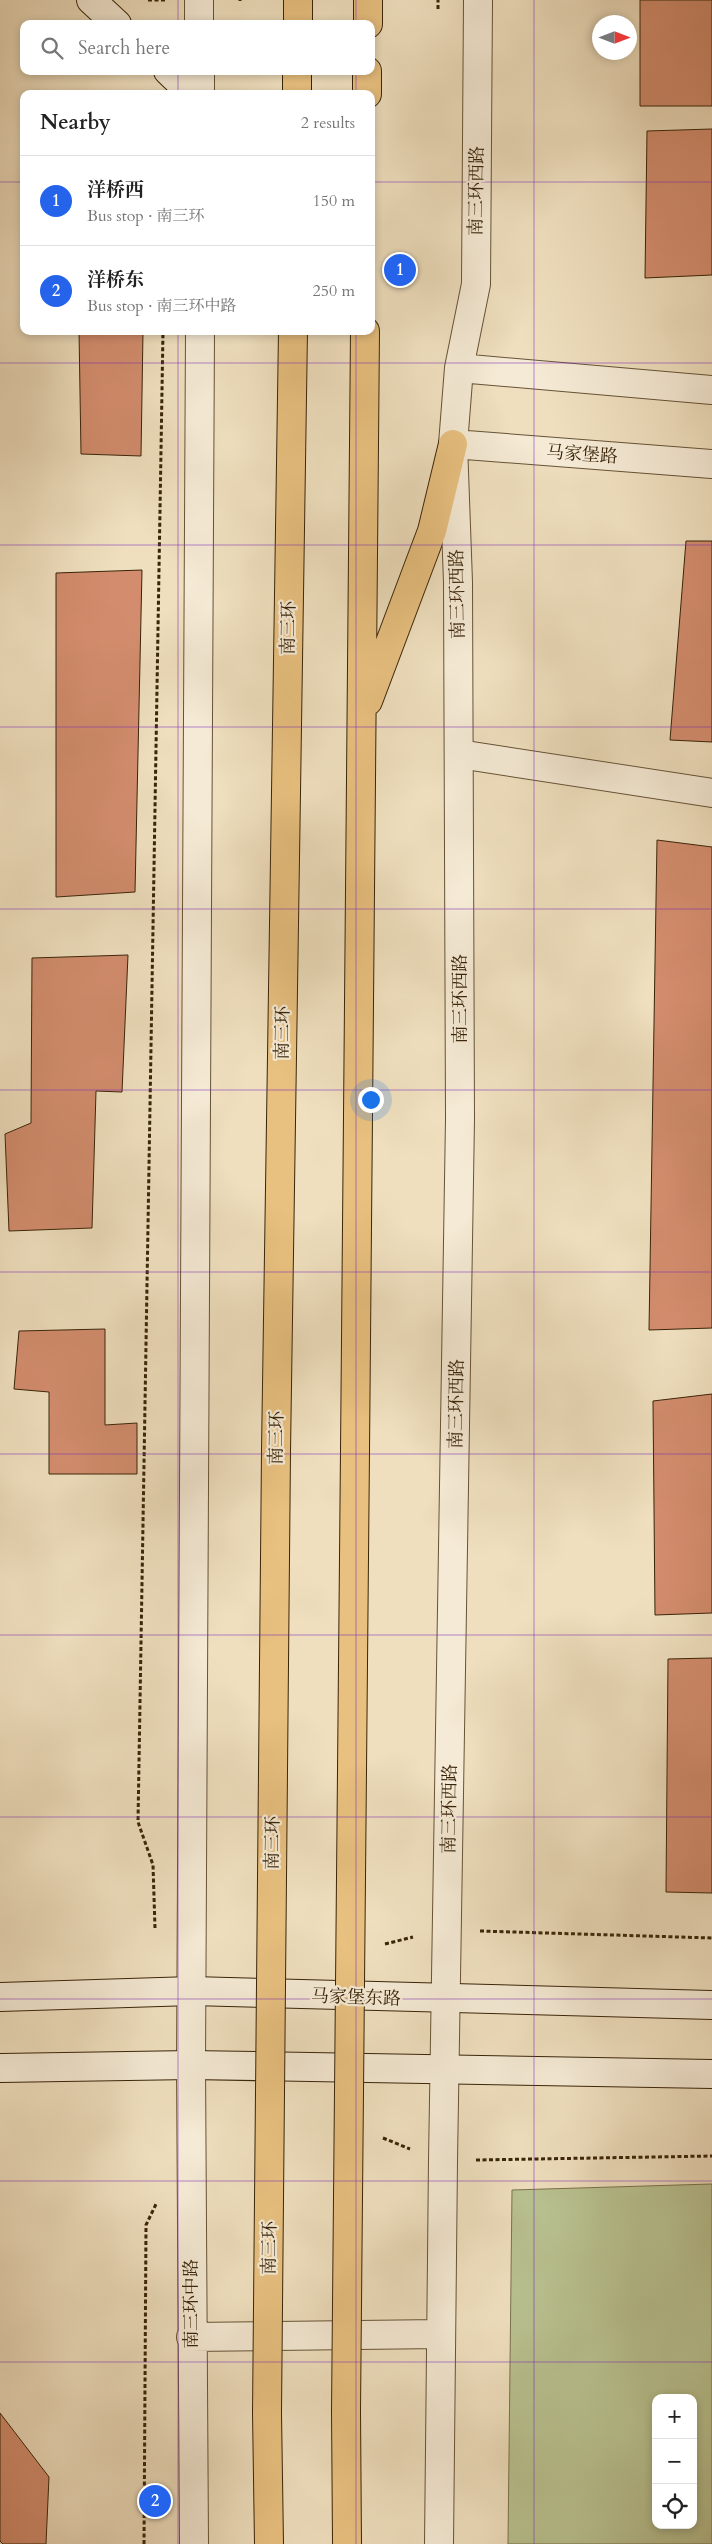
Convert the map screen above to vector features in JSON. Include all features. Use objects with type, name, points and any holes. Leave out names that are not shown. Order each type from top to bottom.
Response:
[{"type":"highway","points":[[298,0],[298,20]]},
{"type":"highway","points":[[368,0],[368,20]]},
{"type":"highway","points":[[297,75],[297,90]]},
{"type":"highway","points":[[367,75],[367,90]]},
{"type":"highway","name":"南三环","points":[[269,2544],[267,2413],[276,1452],[293,335]]},
{"type":"highway","points":[[347,2544],[346,2411],[365,335]]},
{"type":"highway","points":[[361,719],[432,531],[453,444]]},
{"type":"street","points":[[91,0],[113,20]]},
{"type":"street","points":[[199,0],[199,20]]},
{"type":"street","name":"南三环西路","points":[[445,2070],[460,1119],[458,582],[453,444],[459,368],[476,284],[478,0]]},
{"type":"street","points":[[172,75],[188,90]]},
{"type":"street","points":[[200,75],[200,90]]},
{"type":"street","points":[[192,1991],[200,335]]},
{"type":"street","points":[[459,368],[712,390]]},
{"type":"street","name":"马家堡路","points":[[453,444],[712,464]]},
{"type":"street","points":[[459,754],[712,793]]},
{"type":"street","name":"马家堡东路","points":[[0,1997],[192,1991],[446,2000],[712,2005]]},
{"type":"street","name":"南三环中路","points":[[192,1991],[191,2337],[194,2544]]},
{"type":"street","points":[[0,2068],[191,2064],[712,2074]]},
{"type":"street","points":[[439,2544],[440,2334],[445,2070]]},
{"type":"street","points":[[191,2337],[440,2334]]},
{"type":"path","points":[[148,1],[170,0]]},
{"type":"path","points":[[438,0],[438,9]]},
{"type":"path","points":[[156,1934],[153,1865],[138,1822],[163,335]]},
{"type":"path","points":[[144,2544],[146,2225],[160,2195]]},
{"type":"green space","points":[[712,2184],[712,2544],[508,2544],[512,2190]]},
{"type":"building","points":[[640,0],[712,0],[712,106],[640,106]]},
{"type":"building","points":[[712,129],[712,275],[645,278],[647,131]]},
{"type":"building","points":[[79,335],[143,335],[141,456],[81,454]]},
{"type":"building","points":[[686,541],[712,541],[712,742],[670,740]]},
{"type":"building","points":[[142,570],[135,892],[56,897],[56,573]]},
{"type":"building","points":[[657,840],[712,847],[712,1328],[649,1330]]},
{"type":"building","points":[[128,955],[122,1092],[96,1091],[92,1228],[9,1231],[5,1134],[31,1123],[32,958]]},
{"type":"building","points":[[105,1329],[105,1425],[137,1423],[137,1474],[49,1474],[49,1392],[14,1389],[19,1331]]},
{"type":"building","points":[[712,1394],[712,1613],[655,1615],[653,1401]]},
{"type":"building","points":[[712,1658],[712,1893],[666,1892],[668,1659]]},
{"type":"building","points":[[0,2413],[49,2477],[46,2544],[3,2544],[0,2541]]},
{"type":"place","name":"洋桥西","points":[[400,270]]},
{"type":"place","name":"洋桥东","points":[[155,2501]]}]
